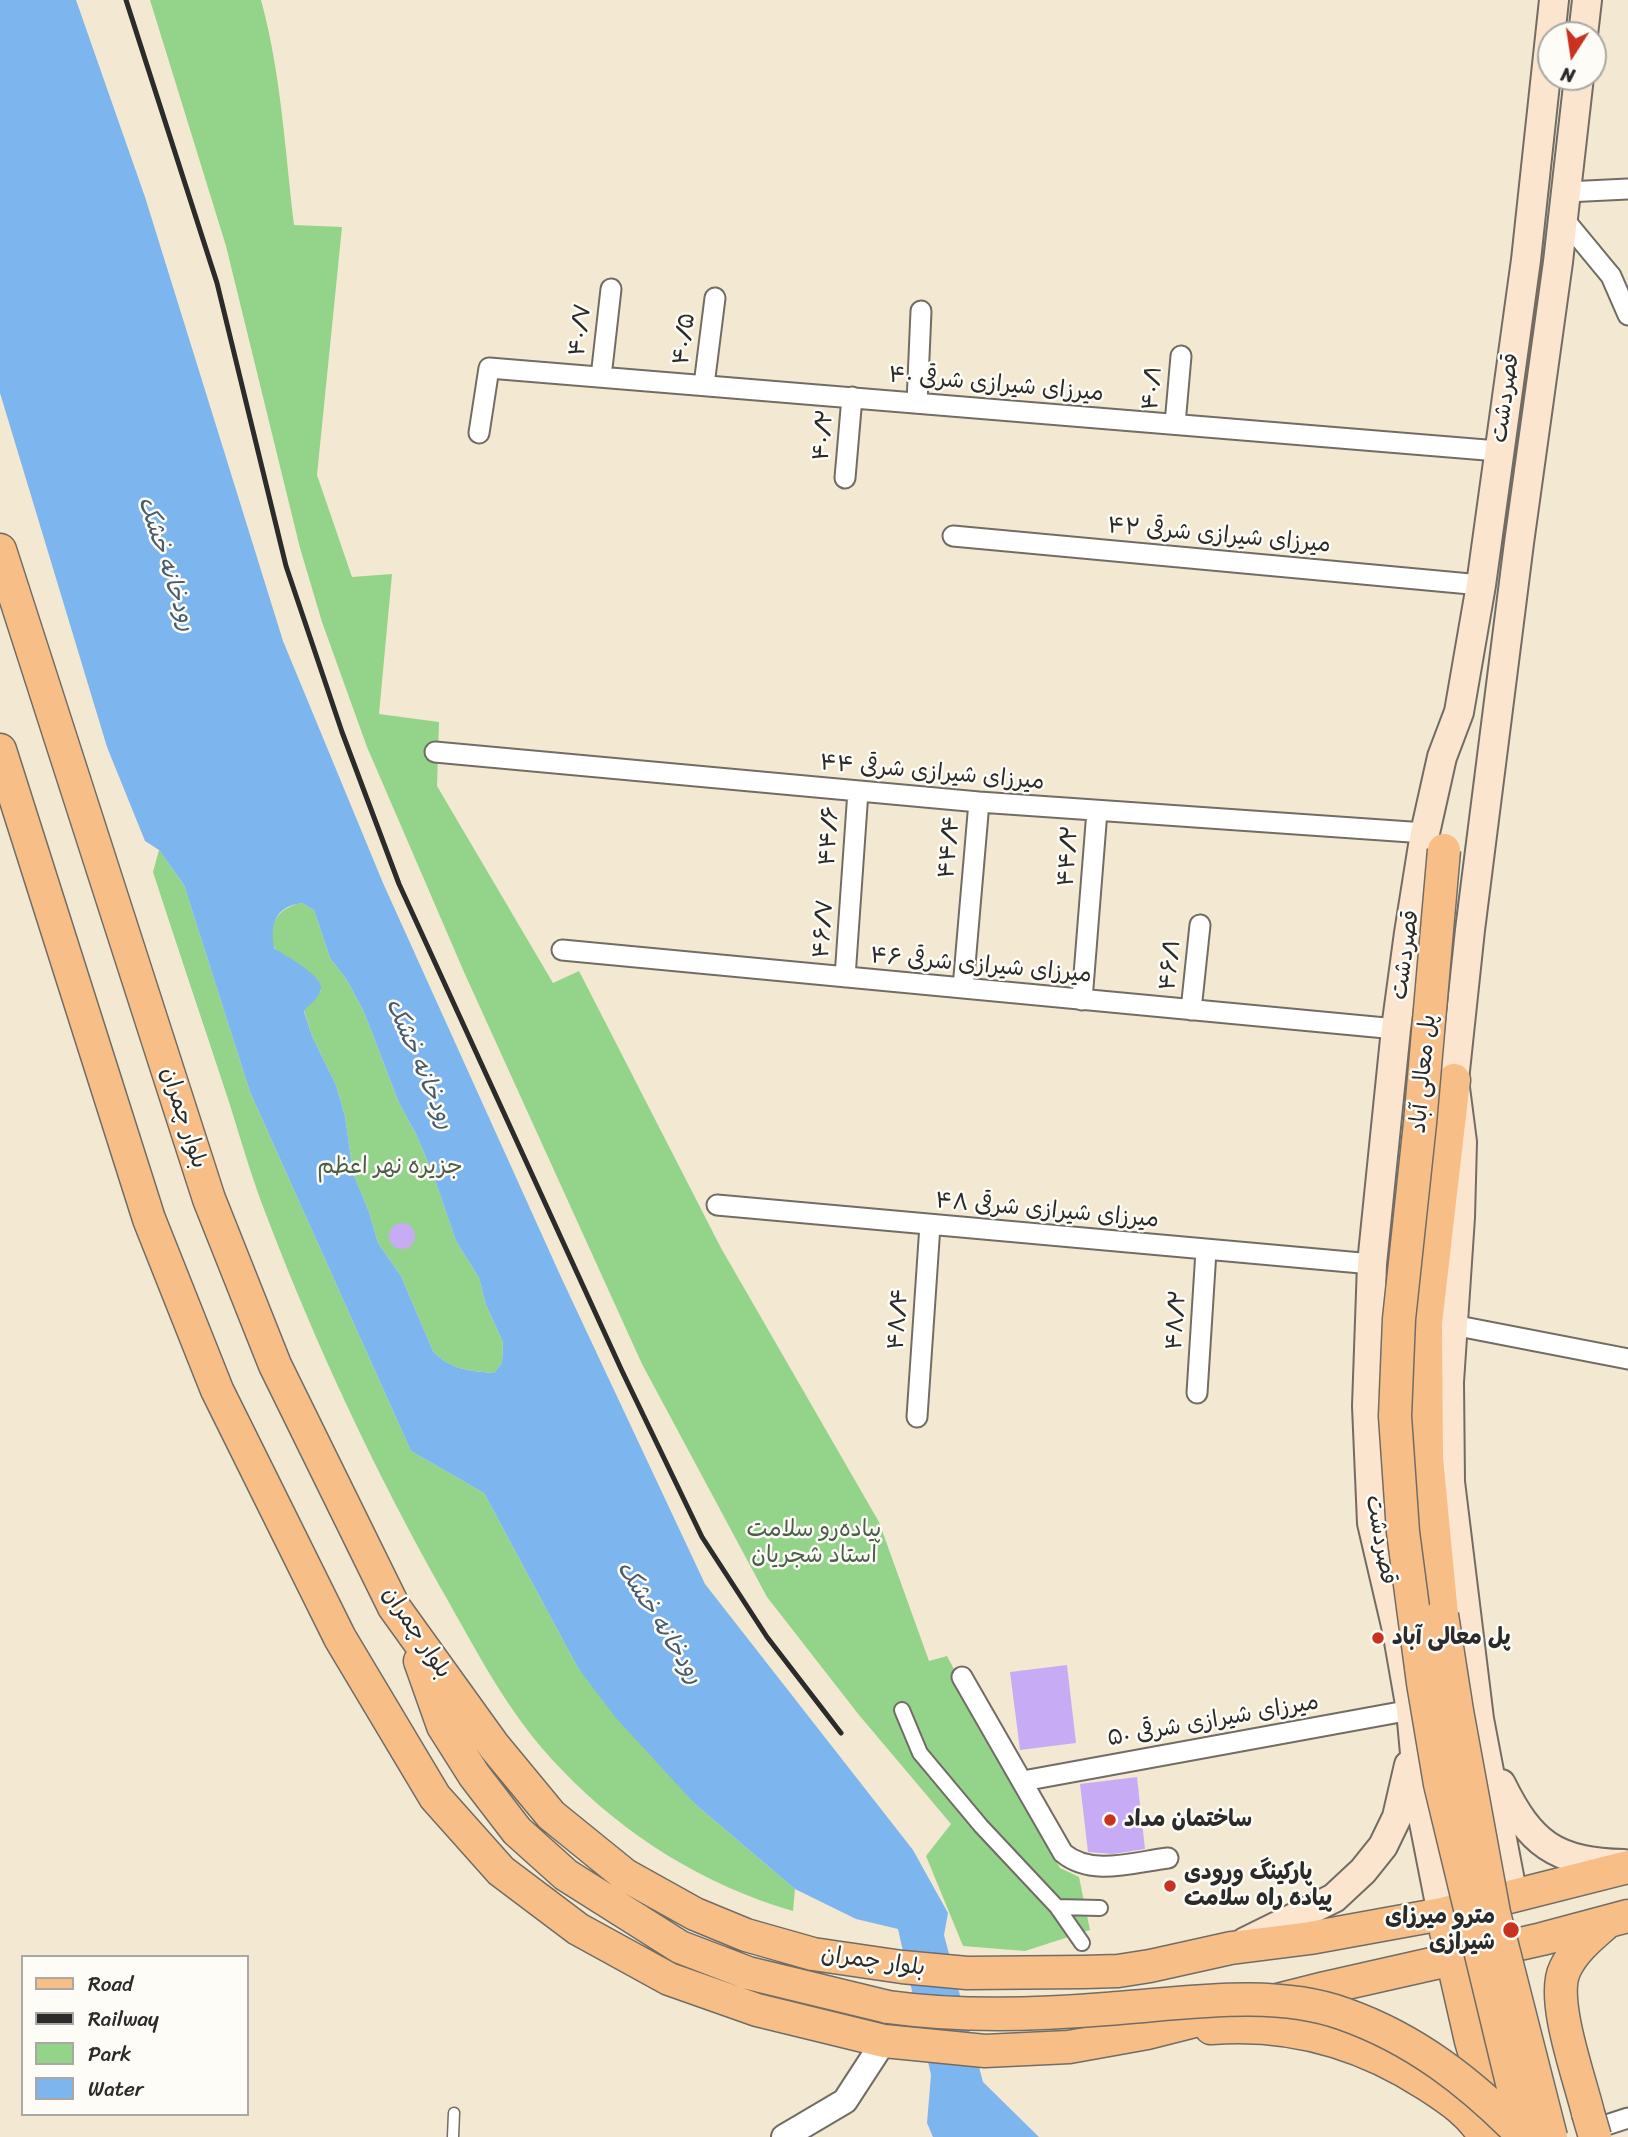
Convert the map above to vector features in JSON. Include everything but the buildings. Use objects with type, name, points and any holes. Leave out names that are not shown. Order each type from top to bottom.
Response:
[{"type":"main road","name":"قصردشت","points":[[1459,712],[1480,585],[1526,260],[1554,0]]},
{"type":"main road","points":[[1585,21],[1587,0]]},
{"type":"main road","name":"قصردشت","points":[[1513,1897],[1479,1718],[1450,1482],[1448,1382],[1462,1142],[1454,1080],[1489,778],[1576,91]]},
{"type":"main road","name":"بلوار چمران","points":[[0,550],[209,1199],[275,1365],[394,1607],[494,1746],[551,1815],[625,1875],[695,1914],[746,1935],[813,1954],[967,1973],[1118,1971],[1231,1948],[1310,1938],[1442,1914],[1628,1865]]},
{"type":"main road","name":"پل معالی آباد","points":[[1459,712],[1435,841],[1420,1123],[1399,1320],[1395,1416],[1403,1532],[1423,1683],[1440,1784],[1524,2137]]},
{"type":"main road","points":[[0,750],[149,1219],[217,1390],[340,1638],[435,1797],[501,1871],[578,1929],[670,1979],[757,2010],[884,2041],[985,2051],[1069,2047],[1147,2033],[1325,1987],[1453,1961],[1616,1920]]},
{"type":"main road","name":"قصردشت","points":[[1435,841],[1396,1030],[1372,1264],[1367,1406],[1372,1523],[1397,1630],[1415,1738],[1419,1797],[1442,1914]]},
{"type":"main road","name":"پل معالی آباد","points":[[1454,1080],[1426,1323],[1427,1458],[1442,1615],[1457,1711],[1494,1913],[1551,2137]]},
{"type":"main road","name":"پل معالی آباد","points":[[405,1620],[443,1726],[474,1776],[517,1830],[566,1875],[680,1947],[748,1973],[888,2007],[923,2011],[1001,2015],[1204,2001],[1298,2003],[1343,2013],[1405,2042],[1472,2087],[1524,2137]]},
{"type":"main road","points":[[1415,1738],[1426,1765],[1444,1857],[1450,1865],[1468,1864],[1478,1860],[1497,1845],[1500,1838]]},
{"type":"main road","points":[[1231,1948],[1334,1898],[1363,1871],[1383,1846],[1397,1818],[1415,1738]]},
{"type":"main road","points":[[1488,1759],[1523,1824],[1547,1848],[1591,1863],[1628,1865]]},
{"type":"main road","points":[[1513,1897],[1522,1944]]},
{"type":"main road","points":[[1442,1914],[1471,2041],[1499,2137]]},
{"type":"main road","points":[[1592,2127],[1564,2020],[1561,1991],[1565,1968],[1586,1939],[1616,1920]]},
{"type":"main road","points":[[1310,1938],[1326,1954],[1331,1969],[1325,1987]]},
{"type":"main road","points":[[1471,2041],[1497,2019],[1525,2009],[1554,2014],[1564,2020]]},
{"type":"main road","points":[[1147,2033],[1230,2027],[1311,2034],[1350,2045],[1388,2061],[1452,2101],[1467,2113],[1485,2137]]},
{"type":"street","points":[[1628,190],[1564,205],[1611,276],[1628,315]]},
{"type":"street","name":"۴۰/۷","points":[[601,377],[611,289]]},
{"type":"street","name":"۴۰/۵","points":[[704,385],[715,298]]},
{"type":"street","points":[[917,403],[921,310]]},
{"type":"street","name":"۴۰/۱","points":[[1175,424],[1181,356]]},
{"type":"street","name":"۴۰ میرزای شیرازی شرقی","points":[[480,433],[489,368],[1498,451]]},
{"type":"street","name":"۴۰/۲","points":[[845,478],[852,397]]},
{"type":"street","name":"۴۲ میرزای شیرازی شرقی","points":[[953,536],[1480,585]]},
{"type":"street","name":"۴۴ میرزای شیرازی شرقی","points":[[435,752],[1435,841]]},
{"type":"street","name":"۴۴/۶","points":[[851,884],[858,791]]},
{"type":"street","name":"۴۴/۴","points":[[963,988],[979,802]]},
{"type":"street","name":"۴۴/۲","points":[[1082,1000],[1097,811]]},
{"type":"street","name":"۴۶/۷","points":[[845,977],[851,884]]},
{"type":"street","name":"۴۶/۱","points":[[1191,1010],[1200,925]]},
{"type":"street","name":"۴۶ میرزای شیرازی شرقی","points":[[562,950],[1396,1030]]},
{"type":"street","name":"۴۸ میرزای شیرازی شرقی","points":[[717,1205],[1372,1264]]},
{"type":"street","name":"۴۸/۴","points":[[917,1417],[930,1225]]},
{"type":"street","name":"۴۸/۲","points":[[1197,1393],[1206,1251]]},
{"type":"street","points":[[1453,1325],[1628,1359]]},
{"type":"street","points":[[962,1677],[1063,1853],[1074,1862],[1104,1867],[1168,1858]]},
{"type":"street","points":[[902,1710],[920,1753],[981,1826],[1057,1907],[1082,1944]]},
{"type":"street","name":"۵۰ میرزای شیرازی شرقی","points":[[1023,1781],[1411,1710]]},
{"type":"street","points":[[1057,1907],[1100,1908]]},
{"type":"street","points":[[784,2137],[845,2101],[884,2041]]},
{"type":"street","points":[[1592,2127],[1628,2118]]},
{"type":"lane","points":[[453,2137],[454,2113]]},
{"type":"green space","name":"پیاده‌رو سلامت استاد شجریان","points":[[150,0],[261,0],[278,83],[294,225],[342,227],[317,475],[352,577],[392,574],[379,714],[439,722],[437,786],[553,983],[579,971],[721,1248],[879,1522],[929,1661],[947,1656],[1060,1868],[1079,1877],[1090,1930],[1025,1951],[963,1946],[926,1856],[951,1824],[859,1715],[767,1597],[642,1364],[464,972],[367,747],[322,622],[300,548],[226,246]]},
{"type":"green space","points":[[159,850],[184,885],[250,1092],[411,1451],[484,1493],[578,1668],[695,1804],[795,1889],[793,1911],[729,1888],[698,1873],[612,1816],[586,1794],[543,1749],[509,1705],[480,1658],[368,1450],[285,1264],[252,1174],[153,872]]},
{"type":"green space","name":"جزیره نهر اعظم","points":[[302,903],[314,910],[330,958],[347,980],[364,1012],[399,1103],[433,1174],[456,1241],[479,1278],[486,1305],[503,1342],[502,1363],[494,1373],[453,1366],[433,1351],[401,1276],[378,1243],[353,1173],[345,1116],[336,1085],[312,1036],[304,1010],[321,991],[275,949],[271,938],[271,930],[277,917],[288,908]]},
{"type":"water","name":"رودخانه خشک","points":[[0,0],[76,0],[145,197],[283,641],[383,883],[561,1277],[705,1584],[913,1850],[948,1913],[944,1935],[983,2082],[1039,2137],[933,2137],[927,2123],[931,2075],[898,1929],[856,1919],[795,1889],[695,1804],[616,1718],[578,1668],[484,1493],[411,1451],[250,1092],[184,885],[159,850],[145,841],[107,747],[0,393]],"holes":[[[302,903],[314,910],[330,958],[347,980],[364,1012],[399,1103],[433,1174],[456,1241],[479,1278],[486,1305],[503,1342],[502,1363],[494,1373],[453,1366],[433,1351],[401,1276],[378,1243],[353,1173],[345,1116],[336,1085],[312,1036],[304,1011],[319,994],[320,983],[309,971],[274,948],[274,924],[280,912]]]},
{"type":"railway","points":[[126,0],[217,283],[286,566],[342,732],[399,884],[622,1371],[702,1537],[767,1637],[841,1733]]},
{"type":"place","name":"پل معالی آباد","points":[[1378,1638]]},
{"type":"place","name":"ساختمان مداد","points":[[1110,1820]]},
{"type":"place","name":"پارکینگ ورودی پیاده راه سلامت","points":[[1170,1886]]},
{"type":"place","name":"مترو میرزای شیرازی","points":[[1511,1930]]}]
